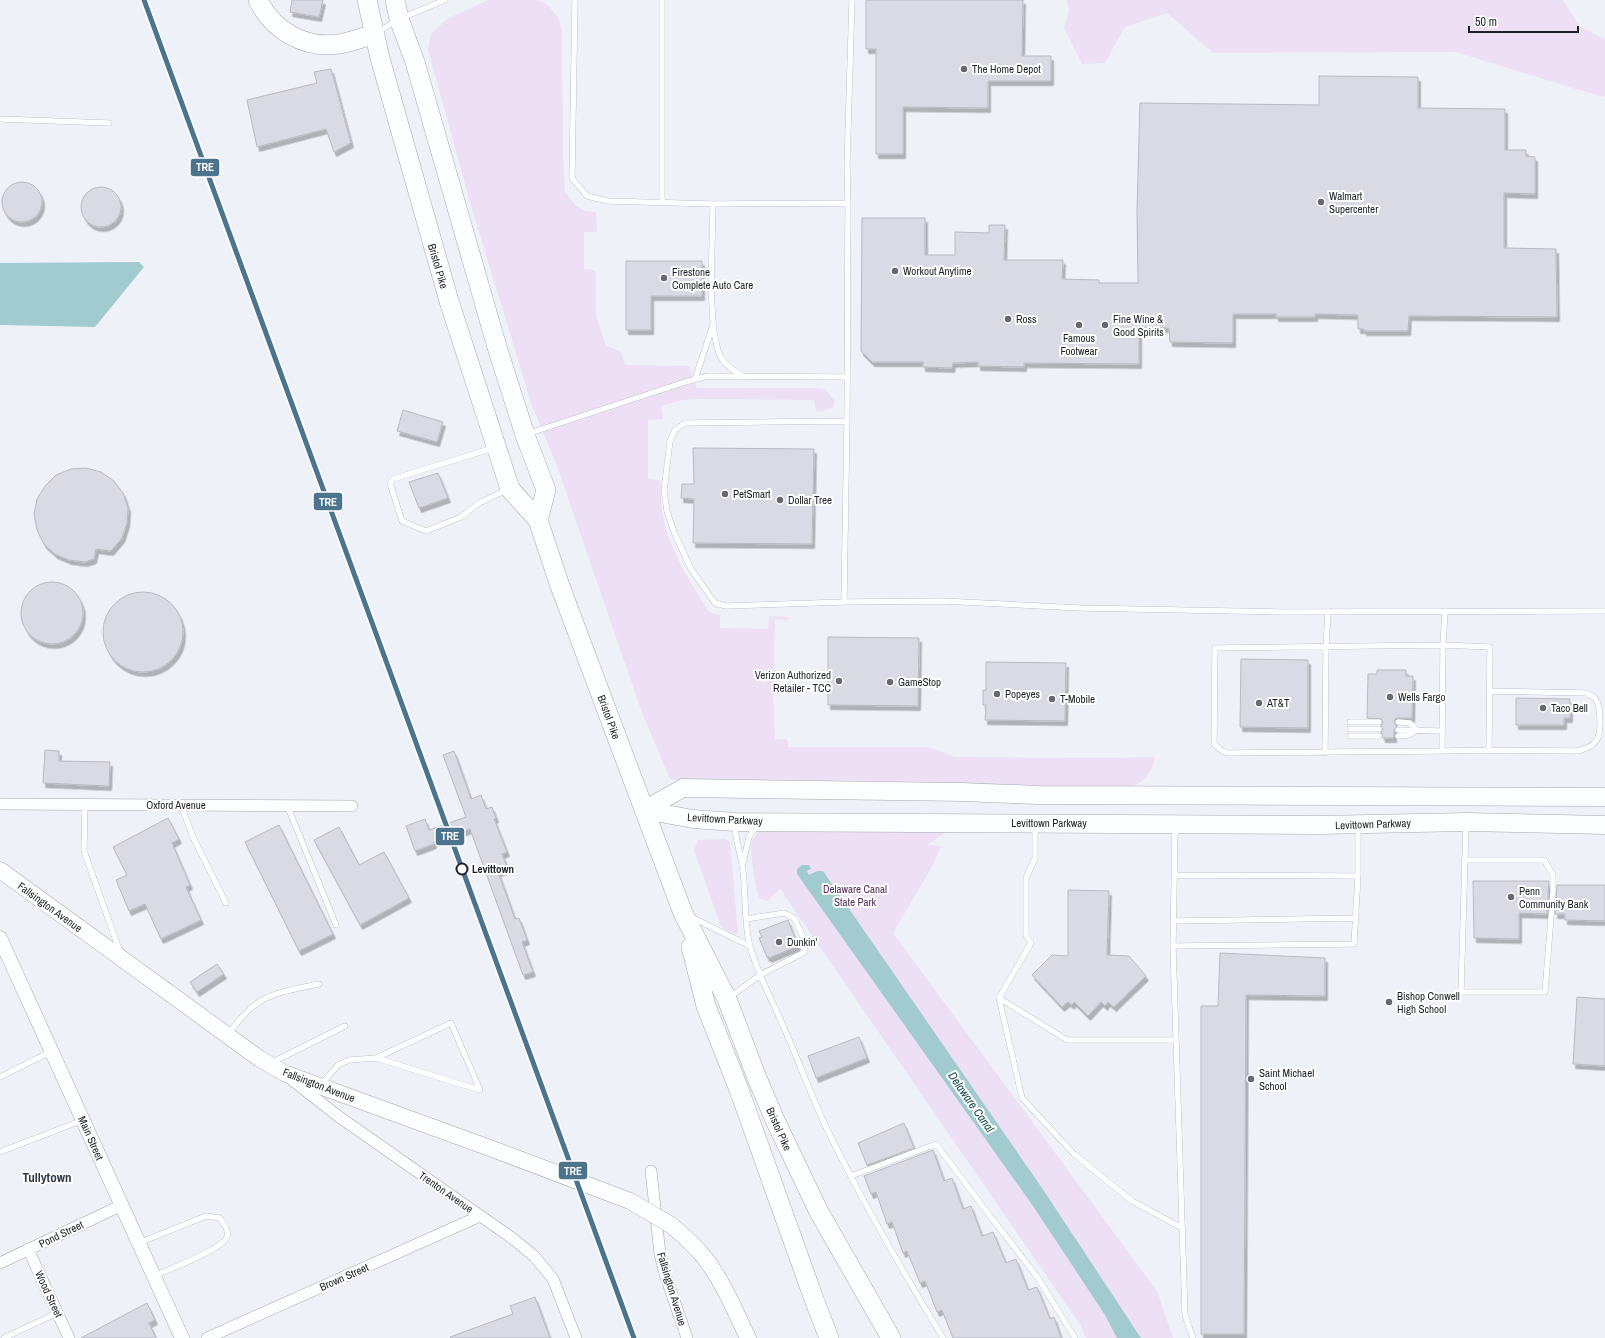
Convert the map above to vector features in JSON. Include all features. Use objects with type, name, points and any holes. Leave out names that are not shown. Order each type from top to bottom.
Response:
[{"type":"highway","points":[[258,0],[276,26],[286,33],[311,43],[324,45],[338,44],[375,34]]},
{"type":"highway","name":"Bristol Pike","points":[[367,0],[386,80],[449,301],[510,489],[538,520],[560,586],[683,913],[727,999],[757,1078],[798,1170],[850,1269],[891,1338]]},
{"type":"highway","points":[[395,0],[399,20],[415,62],[480,288],[525,435],[546,490],[538,520]]},
{"type":"highway","name":"Bristol Pike","points":[[683,913],[706,1006],[738,1087],[829,1338]]},
{"type":"main road","points":[[644,810],[682,788],[962,792],[1038,796],[1605,797]]},
{"type":"main road","name":"Levittown Parkway","points":[[644,810],[693,820],[735,822],[1320,825],[1466,822],[1605,825]]},
{"type":"main road","name":"Fallsington Avenue","points":[[0,870],[227,1035],[284,1073],[630,1201],[671,1225],[693,1245],[708,1263],[722,1285],[748,1338]]},
{"type":"street","name":"Oxford Avenue","points":[[0,804],[352,806]]},
{"type":"street","name":"Main Street","points":[[0,938],[182,1338]]},
{"type":"street","name":"Trenton Avenue","points":[[284,1073],[338,1116],[512,1238],[542,1265],[553,1280],[560,1295],[576,1338]]},
{"type":"street","name":"Fallsington Avenue","points":[[651,1171],[660,1254],[665,1274],[687,1338]]},
{"type":"street","name":"Pond Street","points":[[0,1263],[122,1205]]},
{"type":"street","name":"Brown Street","points":[[207,1338],[480,1216]]},
{"type":"street","name":"Wood Street","points":[[28,1249],[69,1338]]},
{"type":"lane","points":[[375,34],[399,20],[444,0]]},
{"type":"lane","points":[[575,0],[572,178],[588,196],[608,201],[662,203],[848,203]]},
{"type":"lane","points":[[662,0],[662,203]]},
{"type":"lane","points":[[844,602],[848,377],[848,164],[852,0]]},
{"type":"lane","points":[[0,119],[109,123]]},
{"type":"lane","points":[[713,204],[713,325],[718,349],[723,360],[744,377]]},
{"type":"lane","points":[[695,379],[713,325]]},
{"type":"lane","points":[[525,435],[708,376],[848,377]]},
{"type":"lane","points":[[847,421],[685,423],[675,430],[670,441],[664,491],[666,510],[674,532],[691,569],[715,603],[726,606],[844,602],[949,601],[1080,608],[1328,612],[1605,611]]},
{"type":"lane","points":[[496,447],[393,479],[390,483],[402,521],[426,531],[461,517],[479,504],[510,489]]},
{"type":"lane","points":[[1325,753],[1326,646],[1328,612]]},
{"type":"lane","points":[[1442,751],[1443,645],[1445,612]]},
{"type":"lane","points":[[1488,750],[1489,691],[1490,647],[1443,645],[1215,648],[1213,740],[1217,747],[1228,753],[1488,750],[1576,751],[1589,748],[1597,741],[1600,725],[1600,713],[1596,699],[1587,693],[1489,691]]},
{"type":"lane","points":[[1350,722],[1379,722]]},
{"type":"lane","points":[[1398,722],[1410,723],[1417,730]]},
{"type":"lane","points":[[1350,729],[1379,732],[1350,736]]},
{"type":"lane","points":[[1398,733],[1417,730],[1442,730]]},
{"type":"lane","points":[[85,804],[84,851],[123,960]]},
{"type":"lane","points":[[181,804],[193,837],[226,904]]},
{"type":"lane","points":[[287,805],[336,925]]},
{"type":"lane","points":[[735,822],[735,837],[742,865],[746,919],[750,946],[760,975],[785,1030],[804,1079],[851,1176],[899,1265],[943,1338]]},
{"type":"lane","points":[[742,865],[749,837],[760,822]]},
{"type":"lane","points":[[1464,860],[1544,860],[1553,875],[1545,992],[1461,992],[1464,860],[1466,822]]},
{"type":"lane","points":[[1035,823],[1035,858],[1026,878],[1026,935],[1031,943],[999,998],[1022,1098],[1074,1154],[1132,1201],[1182,1228]]},
{"type":"lane","points":[[1175,824],[1173,946],[1185,1315],[1193,1338]]},
{"type":"lane","points":[[1173,946],[1354,944],[1358,876],[1358,824]]},
{"type":"lane","points":[[1174,875],[1358,876]]},
{"type":"lane","points":[[683,913],[750,946]]},
{"type":"lane","points":[[727,999],[760,975],[805,952],[805,941],[794,918],[784,913],[746,919]]},
{"type":"lane","points":[[1173,921],[1356,918]]},
{"type":"lane","points":[[227,1035],[250,1008],[261,1001],[293,989],[319,984]]},
{"type":"lane","points":[[999,998],[1067,1040],[1176,1040]]},
{"type":"lane","points":[[320,1086],[338,1065],[350,1060],[376,1058],[451,1023],[480,1090],[376,1058]]},
{"type":"lane","points":[[269,1064],[345,1026]]},
{"type":"lane","points":[[0,1077],[52,1051]]},
{"type":"lane","points":[[0,1152],[83,1120]]},
{"type":"lane","points":[[851,1176],[936,1144],[986,1212],[1038,1278],[1075,1338]]},
{"type":"lane","points":[[139,1243],[206,1216],[220,1218],[226,1227],[227,1236],[224,1242],[200,1256],[154,1276]]},
{"type":"lane","points":[[4,1338],[57,1313]]},
{"type":"green space","points":[[488,0],[538,0],[548,5],[559,19],[562,31],[563,155],[565,191],[575,205],[585,211],[596,212],[597,232],[584,232],[584,269],[593,270],[596,272],[596,317],[606,345],[621,352],[625,365],[689,366],[697,388],[820,388],[826,390],[835,401],[833,407],[817,413],[814,400],[683,400],[661,406],[663,419],[648,420],[648,479],[659,480],[661,482],[661,501],[664,519],[674,551],[709,612],[720,615],[720,628],[768,629],[769,616],[789,617],[787,620],[775,619],[773,690],[775,739],[786,739],[788,741],[788,747],[928,747],[955,757],[1155,757],[1152,768],[1143,780],[1127,788],[1106,788],[886,781],[673,780],[669,777],[641,710],[557,466],[532,406],[470,202],[428,50],[431,34],[447,19]]},
{"type":"green space","points":[[1067,0],[1563,0],[1580,27],[1605,39],[1605,97],[1456,52],[1213,53],[1167,13],[1125,27],[1105,63],[1082,64],[1064,28],[1069,11]]},
{"type":"green space","name":"Delaware Canal State Park","points":[[765,828],[948,831],[927,845],[941,846],[933,865],[893,933],[1157,1291],[1173,1338],[1086,1338],[1081,1326],[780,889],[767,901],[759,897],[756,888],[751,844],[756,834]]},
{"type":"green space","points":[[725,839],[730,842],[738,933],[735,934],[724,929],[720,924],[694,850],[698,840]]},
{"type":"water","points":[[139,262],[144,267],[95,327],[0,325],[0,263]]},
{"type":"water","name":"Delaware Canal","points":[[802,865],[809,865],[811,869],[807,871],[809,875],[817,871],[823,871],[1044,1191],[1141,1338],[1117,1338],[1105,1315],[1033,1206],[797,874],[797,869]]},
{"type":"building","points":[[292,0],[323,0],[319,17],[290,12]]},
{"type":"building","name":"The Home Depot","points":[[866,0],[1023,0],[1022,56],[1051,56],[1051,81],[988,81],[988,108],[903,107],[903,154],[876,154],[876,49],[866,49]]},
{"type":"building","points":[[331,69],[351,143],[334,152],[326,129],[257,147],[247,100],[317,83],[314,72]]},
{"type":"building","name":"Walmart Supercenter","points":[[1319,76],[1418,77],[1418,108],[1505,109],[1505,150],[1526,150],[1526,156],[1535,157],[1535,194],[1504,193],[1504,248],[1556,249],[1557,317],[1409,316],[1408,331],[1364,331],[1364,329],[1358,329],[1358,315],[1315,314],[1315,317],[1276,317],[1276,314],[1233,314],[1233,343],[1170,342],[1169,328],[1139,328],[1139,364],[1024,363],[1024,367],[978,366],[978,362],[953,363],[952,368],[923,367],[923,362],[872,362],[861,351],[862,218],[925,218],[925,255],[955,255],[955,232],[989,233],[989,225],[1005,225],[1004,260],[1063,260],[1062,279],[1099,280],[1099,283],[1138,283],[1137,211],[1140,103],[1319,105]]},
{"type":"building","points":[[22,182],[30,184],[36,188],[40,194],[42,202],[40,210],[36,216],[30,220],[22,222],[14,220],[8,216],[4,210],[2,202],[4,194],[8,188],[14,184]]},
{"type":"building","points":[[101,187],[109,189],[115,193],[119,199],[121,207],[119,215],[115,221],[109,225],[101,227],[93,225],[87,221],[83,215],[81,207],[83,199],[87,193],[93,189]]},
{"type":"building","name":"Firestone Complete Auto Care","points":[[626,261],[702,261],[702,296],[651,296],[651,330],[626,330]]},
{"type":"building","points":[[403,410],[443,422],[437,442],[397,431]]},
{"type":"building","points":[[693,448],[814,449],[812,544],[693,543],[694,499],[681,498],[682,484],[694,484]]},
{"type":"building","points":[[86,468],[101,472],[114,481],[123,493],[128,508],[127,523],[122,538],[111,551],[96,549],[94,559],[85,562],[69,560],[55,554],[44,544],[37,530],[34,514],[37,499],[45,486],[56,475],[71,469]]},
{"type":"building","points":[[438,473],[448,498],[419,508],[409,482]]},
{"type":"building","points":[[52,582],[64,584],[74,591],[81,601],[83,613],[81,625],[74,635],[64,642],[52,644],[40,642],[30,635],[23,625],[21,613],[23,601],[30,591],[40,584]]},
{"type":"building","points":[[135,592],[151,592],[172,603],[183,624],[183,640],[172,661],[151,672],[135,672],[121,666],[114,661],[109,654],[103,640],[103,624],[109,610],[114,603],[121,598]]},
{"type":"building","points":[[828,637],[919,638],[918,706],[828,705]]},
{"type":"building","points":[[1241,659],[1308,660],[1308,728],[1240,727]]},
{"type":"building","points":[[986,662],[1066,663],[1065,721],[985,720],[986,705],[983,705],[983,690],[986,690]]},
{"type":"building","name":"Wells Fargo","points":[[1377,670],[1406,670],[1406,676],[1413,676],[1412,718],[1395,719],[1394,723],[1397,726],[1394,730],[1394,738],[1383,738],[1381,732],[1383,729],[1381,726],[1383,722],[1381,719],[1367,718],[1368,674],[1377,674]]},
{"type":"building","name":"Taco Bell","points":[[1516,698],[1570,699],[1570,718],[1564,718],[1564,725],[1516,725]]},
{"type":"building","points":[[45,750],[59,751],[59,761],[110,762],[109,786],[43,783]]},
{"type":"building","points":[[454,751],[471,799],[481,795],[486,809],[492,807],[496,818],[494,819],[507,852],[502,854],[508,869],[498,872],[515,919],[519,918],[527,940],[522,942],[533,972],[523,975],[470,829],[433,842],[434,844],[415,851],[406,826],[425,819],[429,830],[466,817],[443,755]]},
{"type":"building","points":[[168,818],[179,839],[172,843],[190,885],[186,887],[201,920],[161,939],[145,904],[129,911],[116,880],[127,875],[113,847]]},
{"type":"building","points":[[279,825],[333,934],[299,951],[245,842]]},
{"type":"building","points":[[339,827],[359,865],[384,852],[409,898],[360,925],[314,840]]},
{"type":"building","name":"Penn Community Bank","points":[[1473,881],[1549,881],[1547,914],[1519,913],[1519,939],[1474,938]]},
{"type":"building","points":[[1557,885],[1605,885],[1605,921],[1565,920],[1565,914],[1555,914]]},
{"type":"building","points":[[1068,890],[1109,891],[1107,955],[1129,956],[1146,976],[1114,1007],[1108,1002],[1105,1006],[1101,1002],[1088,1016],[1074,1002],[1072,1005],[1068,1002],[1062,1007],[1032,975],[1052,955],[1068,956]]},
{"type":"building","name":"Dunkin'","points":[[788,920],[798,946],[769,958],[768,956],[767,957],[759,938],[762,937],[759,931]]},
{"type":"building","points":[[1220,953],[1325,958],[1325,996],[1246,995],[1244,1334],[1201,1334],[1201,1006],[1218,1006]]},
{"type":"building","points":[[217,964],[224,974],[197,992],[190,982]]},
{"type":"building","points":[[1577,997],[1605,999],[1605,1066],[1573,1064]]},
{"type":"building","points":[[859,1037],[867,1058],[816,1078],[808,1056]]},
{"type":"building","points":[[904,1123],[914,1148],[867,1165],[858,1143]]},
{"type":"building","points":[[933,1150],[944,1181],[952,1178],[963,1209],[971,1206],[982,1236],[993,1232],[1006,1263],[1016,1259],[1028,1290],[1037,1287],[1050,1319],[1054,1317],[1061,1338],[953,1338],[942,1310],[937,1312],[925,1281],[920,1283],[907,1251],[903,1253],[892,1222],[887,1224],[876,1192],[871,1194],[864,1176]]},
{"type":"building","points":[[535,1297],[550,1338],[450,1337],[513,1314],[510,1306]]},
{"type":"building","points":[[147,1303],[155,1320],[149,1323],[156,1338],[81,1338]]},
{"type":"transit line","name":"TRE","points":[[144,0],[634,1338]]},
{"type":"place","name":"The Home Depot","points":[[964,69]]},
{"type":"place","name":"Walmart Supercenter","points":[[1321,202]]},
{"type":"place","name":"Workout Anytime","points":[[895,271]]},
{"type":"place","name":"Firestone Complete Auto Care","points":[[664,278]]},
{"type":"place","name":"Ross","points":[[1008,319]]},
{"type":"place","name":"Famous Footwear","points":[[1079,325]]},
{"type":"place","name":"Fine Wine & Good Spirits","points":[[1105,325]]},
{"type":"place","name":"PetSmart","points":[[725,494]]},
{"type":"place","name":"Dollar Tree","points":[[780,500]]},
{"type":"place","name":"Verizon Authorized Retailer - TCC","points":[[839,681]]},
{"type":"place","name":"GameStop","points":[[890,682]]},
{"type":"place","name":"Popeyes","points":[[997,694]]},
{"type":"place","name":"Wells Fargo","points":[[1390,697]]},
{"type":"place","name":"T-Mobile","points":[[1052,699]]},
{"type":"place","name":"AT&T","points":[[1259,703]]},
{"type":"place","name":"Taco Bell","points":[[1543,708]]},
{"type":"place","name":"Levittown","points":[[462,869]]},
{"type":"place","name":"Penn Community Bank","points":[[1511,897]]},
{"type":"place","name":"Dunkin'","points":[[779,942]]},
{"type":"place","name":"Bishop Conwell High School","points":[[1389,1002]]},
{"type":"place","name":"Saint Michael School","points":[[1251,1079]]},
{"type":"district","name":"Tullytown","points":[[47,1177]]}]
